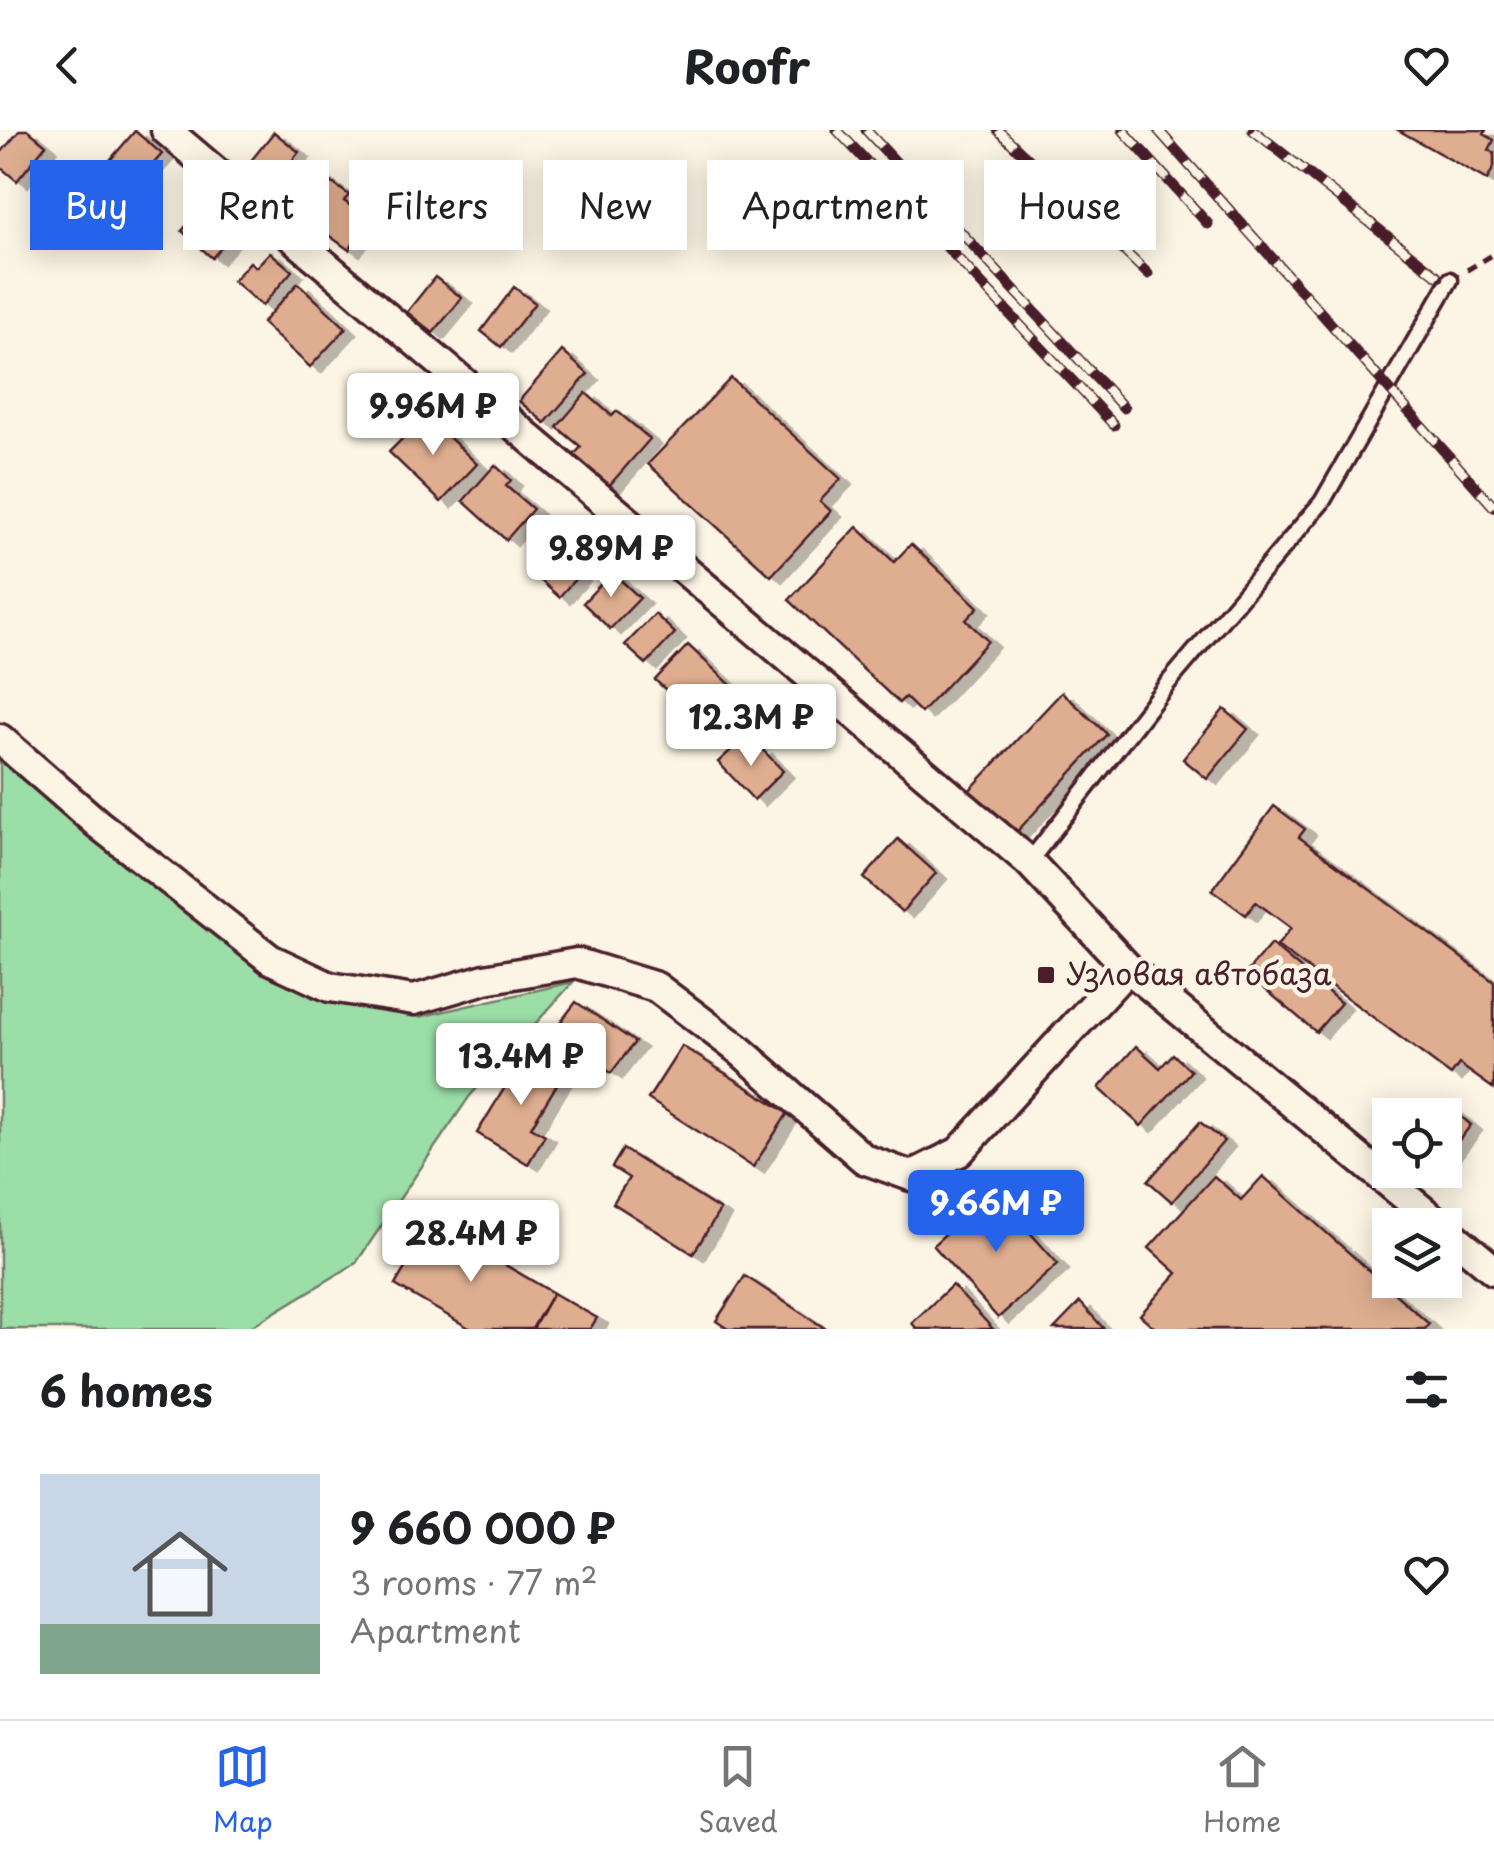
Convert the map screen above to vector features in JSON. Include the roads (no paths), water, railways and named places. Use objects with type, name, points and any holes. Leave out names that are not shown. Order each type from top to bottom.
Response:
[{"type":"street","points":[[166,130],[1029,862],[1128,968],[1419,1208]]},
{"type":"street","points":[[0,738],[98,824],[270,959],[330,988],[414,1000],[485,980],[577,962],[656,988],[738,1049],[864,1159],[911,1176],[960,1152],[1128,968]]},
{"type":"street","points":[[1462,1244],[1494,1270]]},
{"type":"lane","points":[[1029,862],[1168,682],[1322,502],[1450,280]]},
{"type":"railway","points":[[837,130],[1114,425]]},
{"type":"railway","points":[[866,130],[1124,408]]},
{"type":"railway","points":[[998,130],[1148,274]]},
{"type":"railway","points":[[1123,130],[1208,224]]},
{"type":"railway","points":[[1158,130],[1494,507]]},
{"type":"railway","points":[[1253,130],[1439,277]]},
{"type":"place","name":"Узловая автобаза","points":[[1046,975]]}]
